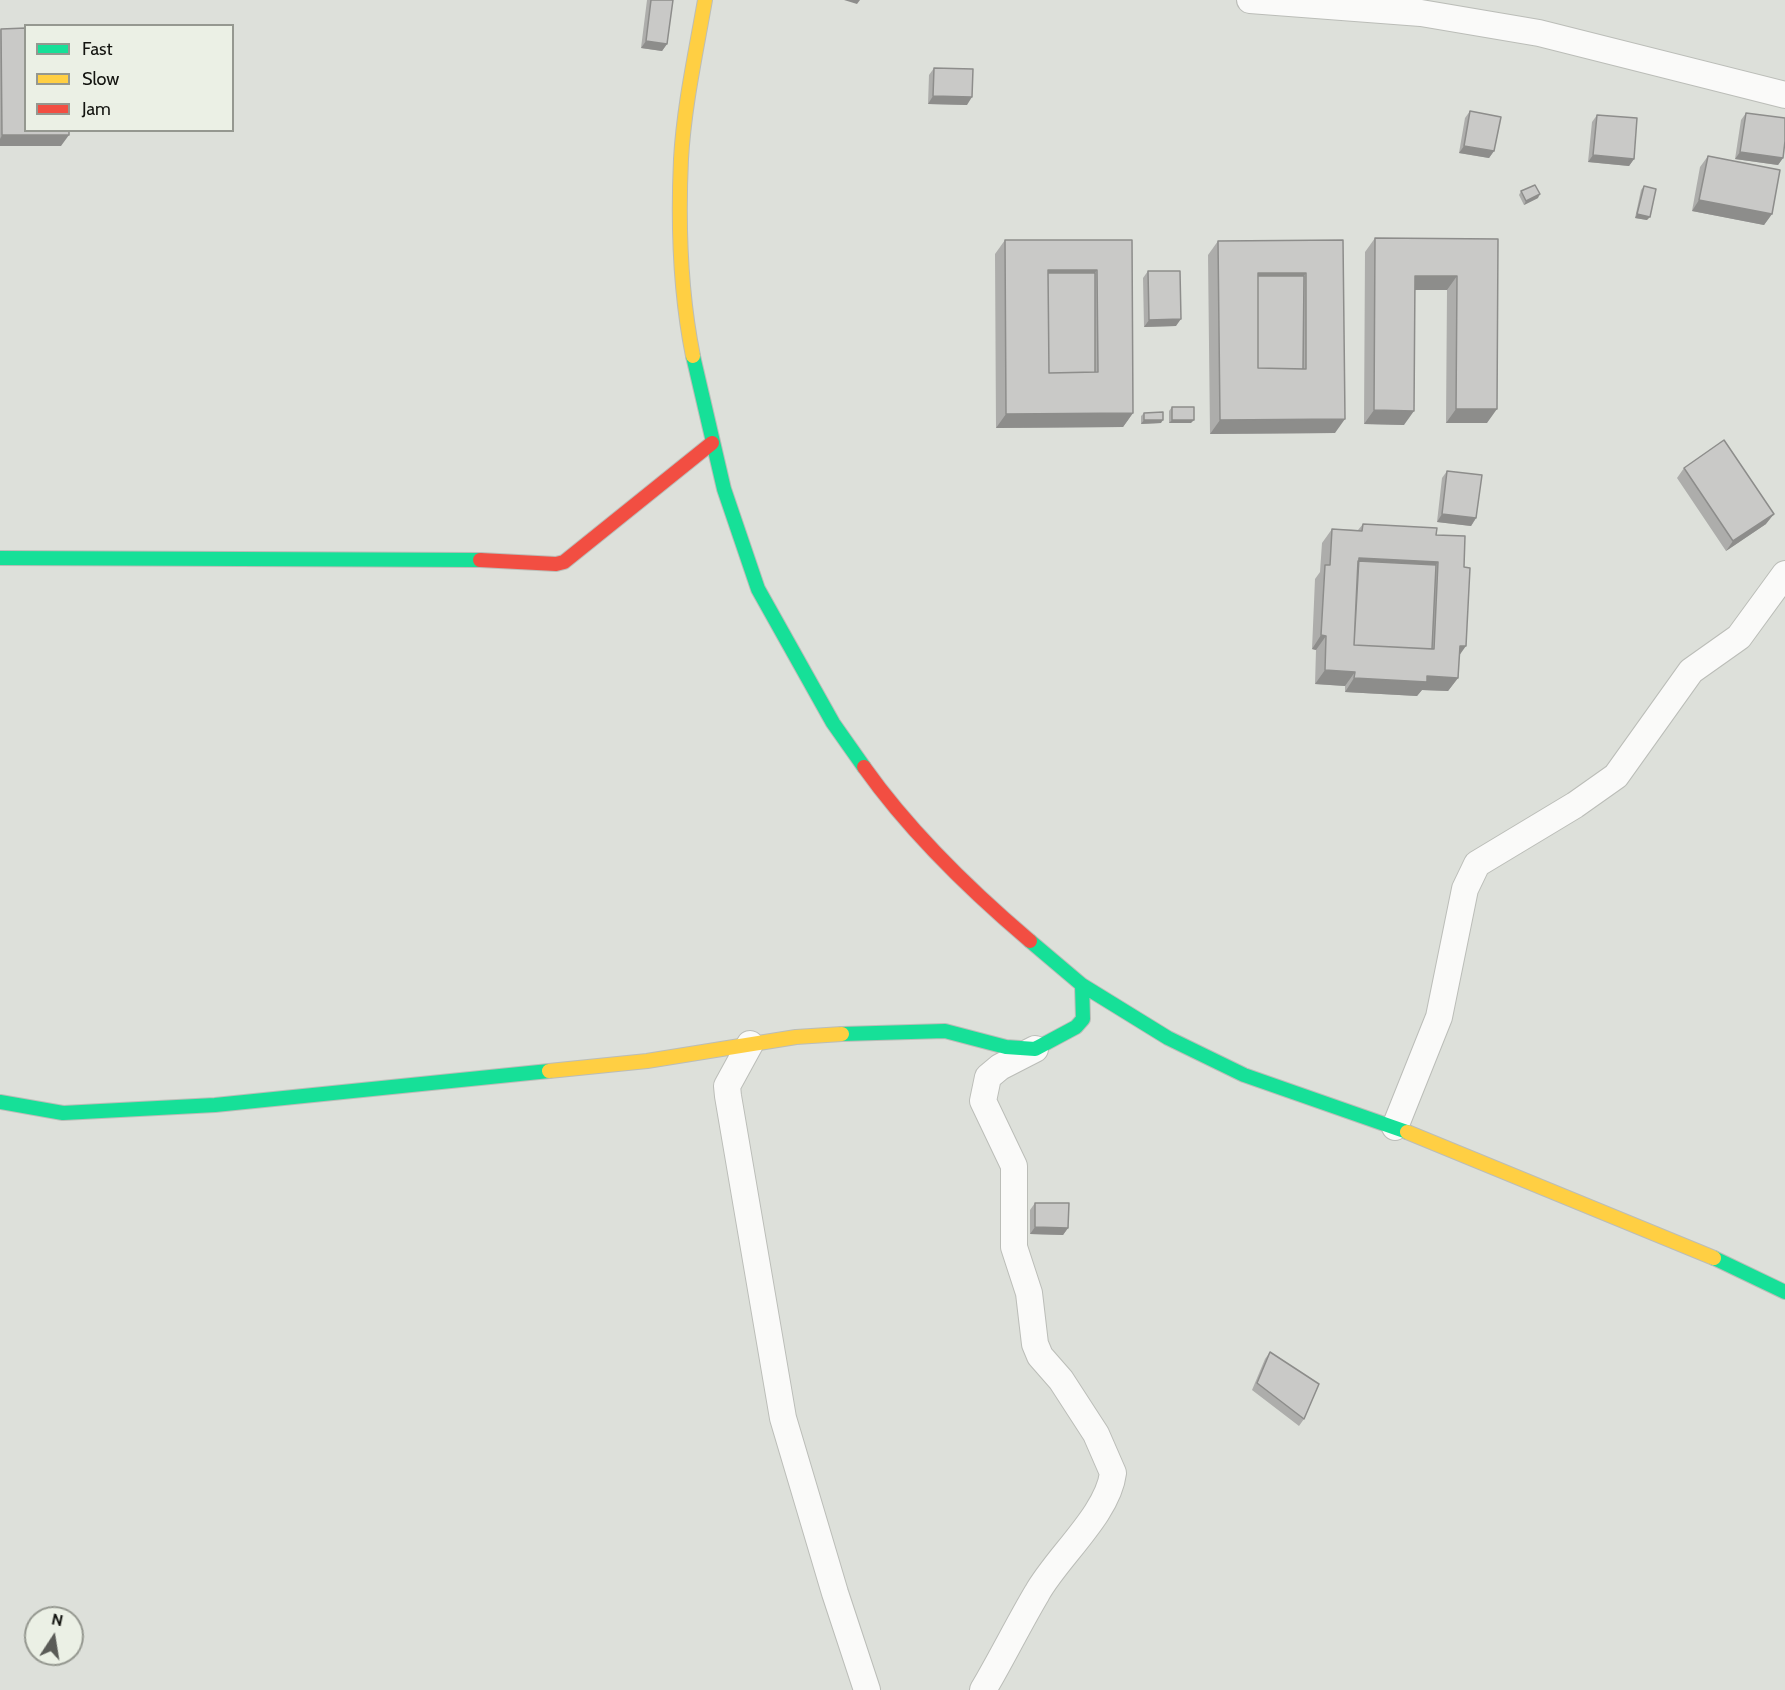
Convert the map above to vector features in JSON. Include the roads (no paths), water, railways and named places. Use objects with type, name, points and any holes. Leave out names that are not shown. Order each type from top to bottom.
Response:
[{"type":"street","points":[[705,0],[687,105],[681,158],[680,224],[687,327],[712,443],[724,489],[758,589],[832,723],[885,796],[937,853],[997,913],[1082,985],[1168,1038],[1244,1076],[1395,1127],[1723,1262],[1785,1292]]},
{"type":"street","points":[[1250,0],[1421,13],[1527,31],[1785,95]]},
{"type":"street","points":[[0,558],[306,561],[469,559],[556,564],[564,562],[712,443]]},
{"type":"street","points":[[1395,1127],[1439,1017],[1465,889],[1477,864],[1575,805],[1616,776],[1691,671],[1739,638],[1785,574]]},
{"type":"street","points":[[983,1690],[1013,1641],[1037,1593],[1098,1508],[1113,1473],[1096,1434],[1061,1380],[1040,1356],[1035,1344],[1030,1322],[1029,1293],[1014,1247],[1014,1166],[1002,1135],[983,1101],[988,1077],[1000,1067],[1076,1027],[1083,1019],[1082,985]]},
{"type":"street","points":[[0,1102],[63,1113],[215,1105],[647,1062],[796,1037],[922,1030],[945,1031],[1006,1047],[1035,1049]]},
{"type":"street","points":[[750,1044],[727,1086],[783,1418],[835,1593],[867,1690]]}]
